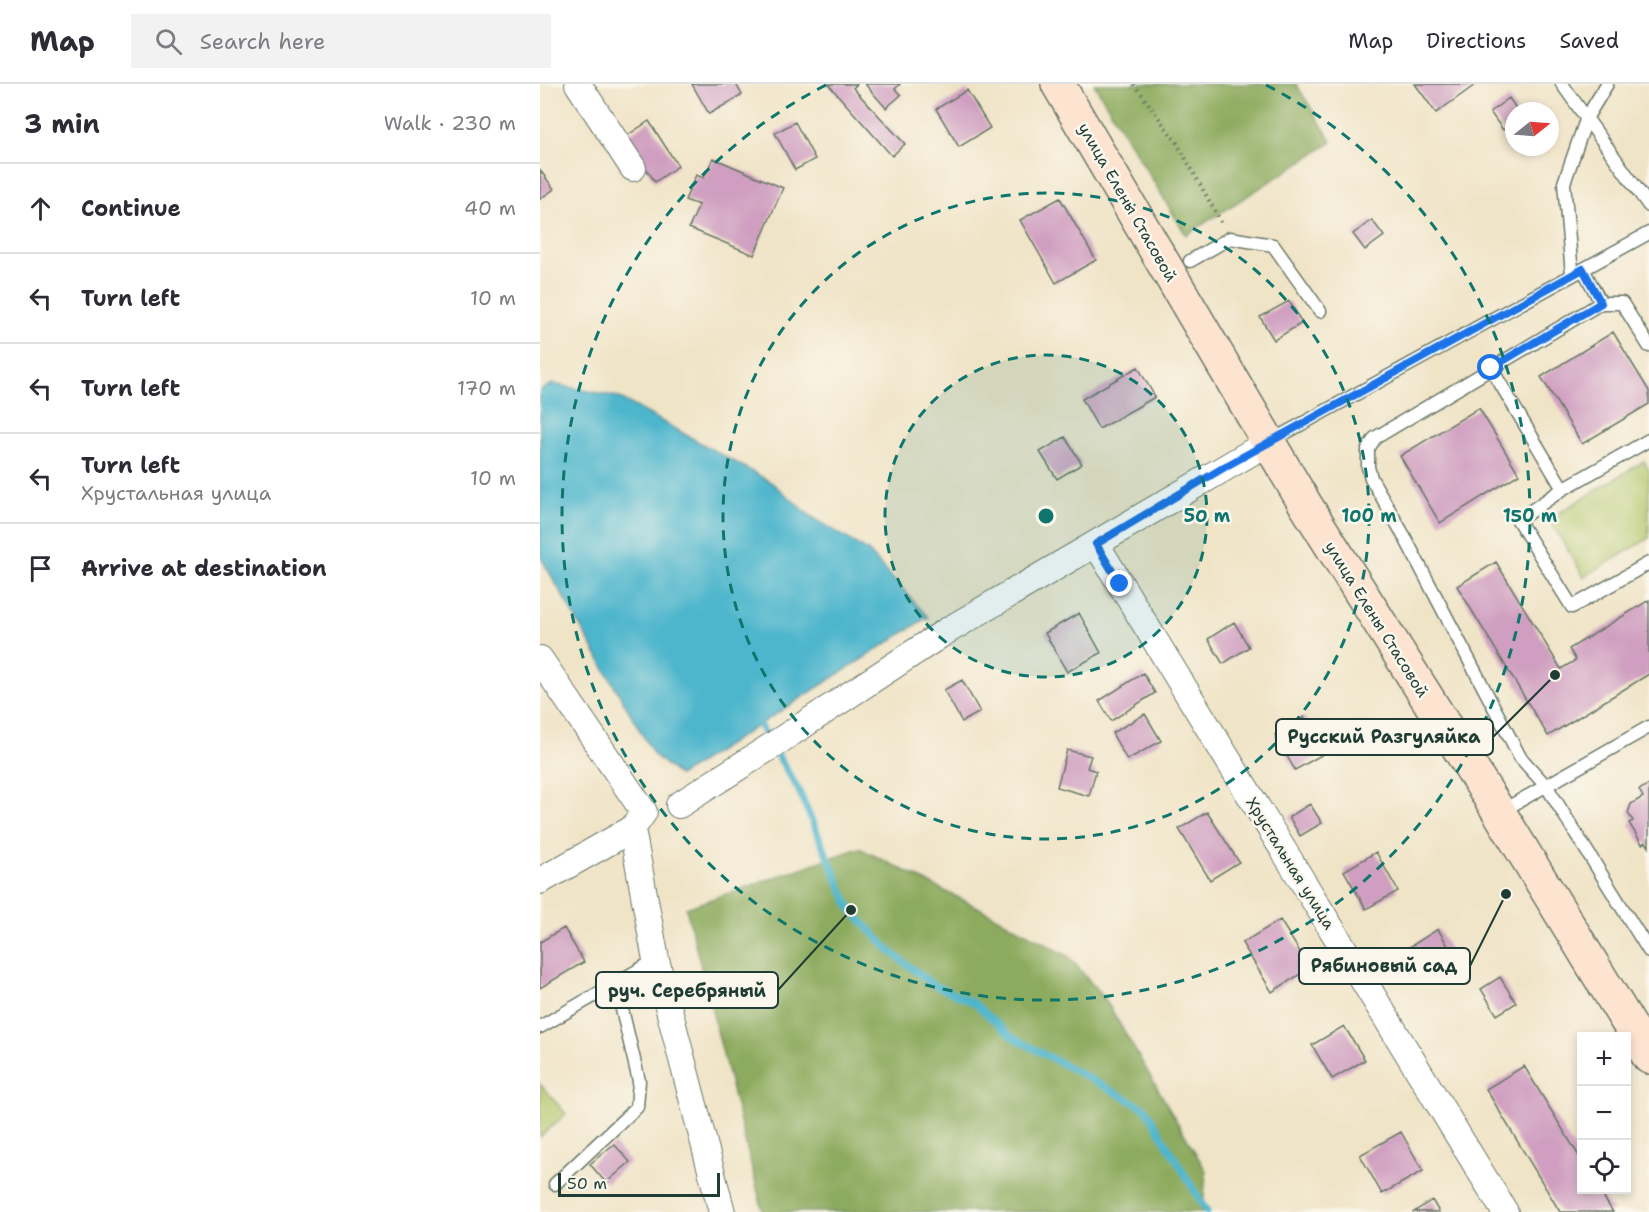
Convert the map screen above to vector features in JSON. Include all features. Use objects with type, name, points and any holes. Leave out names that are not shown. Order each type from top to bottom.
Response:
[{"type":"main road","name":"улица Елены Стасовой","points":[[1058,84],[1371,610],[1499,812],[1649,1057]]},
{"type":"street","points":[[578,84],[633,168]]},
{"type":"street","points":[[679,805],[945,632],[1269,442]]},
{"type":"street","name":"Хрустальная улица","points":[[1096,544],[1505,1212]]},
{"type":"street","points":[[540,659],[638,820],[656,960],[722,1212]]},
{"type":"street","points":[[540,881],[638,820]]},
{"type":"lane","points":[[1562,84],[1649,206]]},
{"type":"lane","points":[[1601,303],[1577,271],[1564,183],[1587,117],[1607,84]]},
{"type":"lane","points":[[1269,442],[1649,233]]},
{"type":"lane","points":[[1190,261],[1230,238],[1273,246],[1320,311]]},
{"type":"lane","points":[[1649,346],[1622,303],[1601,303],[1375,438],[1368,449],[1368,468],[1371,478],[1520,757],[1547,787],[1649,951]]},
{"type":"lane","points":[[1491,368],[1563,489]]},
{"type":"lane","points":[[1649,440],[1563,489],[1518,520],[1572,607],[1649,563]]},
{"type":"lane","points":[[1499,812],[1547,787],[1649,727]]},
{"type":"lane","points":[[540,1027],[656,960]]},
{"type":"lane","points":[[555,1184],[637,1107],[639,1081],[616,984]]},
{"type":"path","points":[[1134,84],[1177,143],[1230,238]]},
{"type":"green space","points":[[1094,84],[1296,84],[1332,142],[1186,235]]},
{"type":"green space","points":[[1644,461],[1649,470],[1649,538],[1584,577],[1549,519]]},
{"type":"green space","points":[[859,848],[989,913],[1068,956],[1105,999],[1206,1171],[1203,1212],[763,1212],[686,908]]},
{"type":"green space","points":[[540,1084],[566,1114],[540,1137]]},
{"type":"water","points":[[553,384],[618,397],[771,482],[812,517],[868,551],[928,617],[679,776],[654,755],[540,556],[540,390]]},
{"type":"building","points":[[692,84],[736,84],[742,95],[709,114]]},
{"type":"building","points":[[828,84],[857,84],[853,88],[905,144],[892,156]]},
{"type":"building","points":[[865,84],[900,84],[895,89],[901,95],[886,108]]},
{"type":"building","points":[[1415,84],[1474,84],[1475,85],[1436,113]]},
{"type":"building","points":[[967,90],[990,128],[959,147],[936,109]]},
{"type":"building","points":[[1509,98],[1512,102],[1505,102],[1505,129],[1503,130],[1490,112]]},
{"type":"building","points":[[649,121],[678,166],[655,182],[625,137]]},
{"type":"building","points":[[795,122],[815,159],[795,170],[775,133]]},
{"type":"building","points":[[713,158],[783,188],[754,255],[689,228],[699,205],[685,200],[696,175],[704,178]]},
{"type":"building","points":[[540,170],[554,189],[540,199]]},
{"type":"building","points":[[1060,198],[1096,260],[1056,283],[1020,220]]},
{"type":"building","points":[[1372,220],[1384,236],[1365,250],[1353,234]]},
{"type":"building","points":[[1289,301],[1302,323],[1274,340],[1260,317]]},
{"type":"building","points":[[1613,332],[1649,391],[1649,404],[1582,444],[1541,377]]},
{"type":"building","points":[[1138,367],[1155,397],[1099,429],[1082,399]]},
{"type":"building","points":[[1479,408],[1519,474],[1440,523],[1400,456]]},
{"type":"building","points":[[1065,437],[1082,464],[1057,479],[1040,452]]},
{"type":"building","points":[[1496,562],[1561,669],[1576,660],[1569,649],[1649,600],[1649,674],[1548,736],[1457,586]]},
{"type":"building","points":[[1079,613],[1101,653],[1067,672],[1045,633]]},
{"type":"building","points":[[1234,622],[1249,647],[1223,664],[1208,639]]},
{"type":"building","points":[[1143,673],[1155,693],[1111,721],[1099,701]]},
{"type":"building","points":[[962,680],[980,712],[962,722],[944,690]]},
{"type":"building","points":[[1145,714],[1161,741],[1127,760],[1112,733]]},
{"type":"building","points":[[1304,717],[1325,753],[1295,770],[1275,735]]},
{"type":"building","points":[[1067,750],[1091,756],[1087,768],[1096,771],[1089,796],[1057,787]]},
{"type":"building","points":[[1649,784],[1649,847],[1646,842],[1642,844],[1629,823],[1633,821],[1628,813],[1631,804],[1643,797],[1639,790]]},
{"type":"building","points":[[1310,804],[1322,823],[1300,836],[1289,817]]},
{"type":"building","points":[[1207,812],[1239,862],[1210,880],[1179,829]]},
{"type":"building","points":[[1376,852],[1398,891],[1366,909],[1344,871]]},
{"type":"building","points":[[1280,920],[1310,968],[1272,992],[1242,943]]},
{"type":"building","points":[[564,928],[584,962],[540,988],[540,942]]},
{"type":"building","points":[[1438,929],[1457,961],[1428,980],[1408,948]]},
{"type":"building","points":[[1500,977],[1516,1003],[1497,1015],[1481,989]]},
{"type":"building","points":[[1344,1026],[1365,1060],[1332,1079],[1312,1045]]},
{"type":"building","points":[[1524,1066],[1577,1153],[1577,1194],[1602,1194],[1613,1212],[1560,1212],[1486,1089]]},
{"type":"building","points":[[1401,1132],[1423,1171],[1382,1194],[1360,1155]]},
{"type":"building","points":[[614,1144],[630,1162],[606,1183],[590,1164]]},
{"type":"building","points":[[1432,1200],[1439,1212],[1414,1212]]},
{"type":"waterway","points":[[755,718],[798,789],[851,910],[891,952],[932,984],[974,1003],[1012,1037],[1146,1109],[1207,1212]]},
{"type":"place","name":"Русский Разгуляйка","points":[[1555,675]]},
{"type":"place","name":"Рябиновый сад","points":[[1506,894]]},
{"type":"place","name":"руч. Серебряный","points":[[851,910]]},
{"type":"route","points":[[1120,584],[1096,544],[1228,465],[1583,269],[1601,303],[1491,368]]}]
